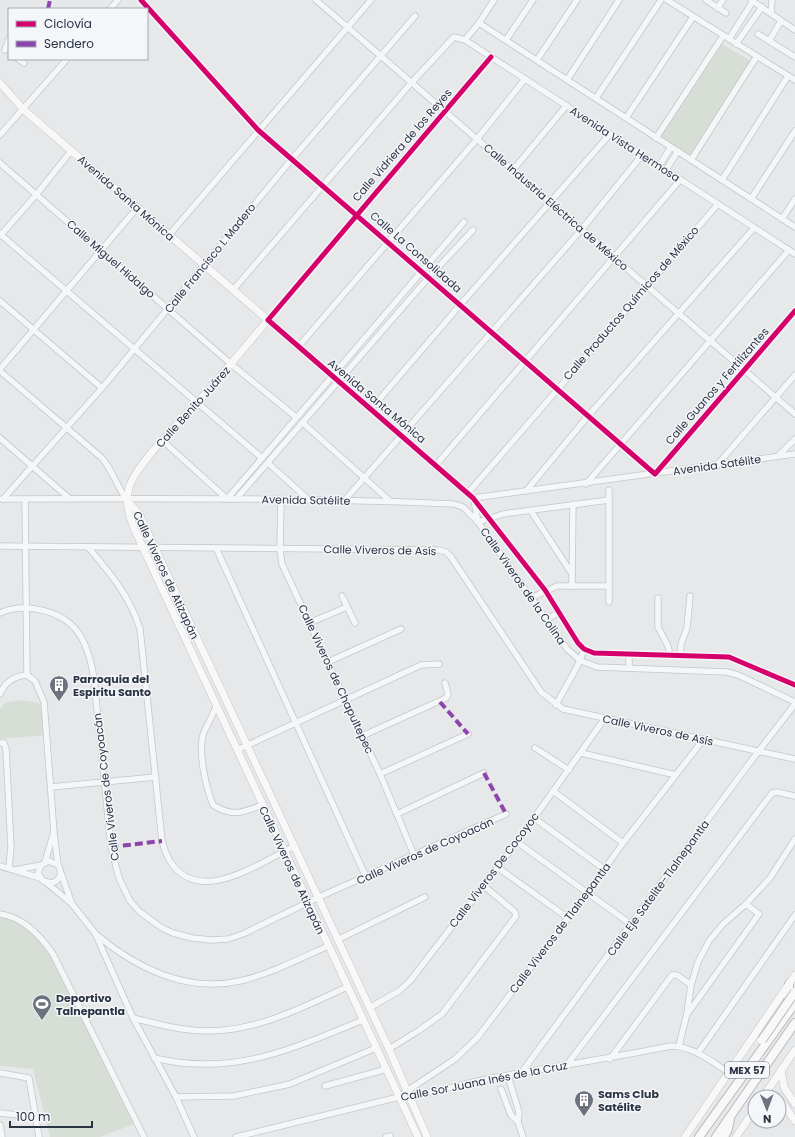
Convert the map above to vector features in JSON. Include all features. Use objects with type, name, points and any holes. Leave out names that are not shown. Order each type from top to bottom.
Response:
[{"type":"highway","points":[[787,1013],[789,984]]},
{"type":"highway","points":[[695,1137],[795,992]]},
{"type":"highway","name":"MEX 57","points":[[699,1137],[795,1003]]},
{"type":"highway","name":"MEX 57","points":[[716,1137],[795,1023]]},
{"type":"highway","points":[[724,1137],[731,1117]]},
{"type":"main road","name":"Avenida Santa Mónica","points":[[0,83],[24,110],[268,320]]},
{"type":"main road","name":"Calle Benito Juárez","points":[[127,500],[128,489],[134,475],[162,440],[231,364],[268,320]]},
{"type":"main road","name":"Calle Viveros de Atizapán","points":[[127,500],[139,514],[153,548],[389,1049],[427,1137]]},
{"type":"main road","name":"Calle Viveros de Atizapán","points":[[127,500],[128,514],[143,548],[418,1137]]},
{"type":"main road","points":[[685,1137],[795,975]]},
{"type":"main road","points":[[768,1089],[795,1050]]},
{"type":"main road","points":[[781,1070],[784,1087],[795,1104]]},
{"type":"main road","points":[[787,1109],[795,1121]]},
{"type":"main road","points":[[736,1137],[741,1134],[747,1123]]},
{"type":"street","points":[[111,8],[118,0]]},
{"type":"street","name":"Calle La Consolidada","points":[[141,0],[258,130],[461,304],[655,474]]},
{"type":"street","name":"Calle Industria Eléctrica de México","points":[[316,0],[795,414]]},
{"type":"street","points":[[169,236],[258,130],[371,0]]},
{"type":"street","points":[[465,40],[479,23],[494,0]]},
{"type":"street","points":[[506,40],[533,0]]},
{"type":"street","points":[[537,60],[577,0]]},
{"type":"street","points":[[567,80],[619,0]]},
{"type":"street","points":[[596,98],[661,0]]},
{"type":"street","points":[[667,0],[795,80]]},
{"type":"street","points":[[706,0],[726,13]]},
{"type":"street","points":[[718,8],[722,0]]},
{"type":"street","points":[[771,12],[772,0]]},
{"type":"street","points":[[729,39],[752,1],[771,12],[795,30]]},
{"type":"street","points":[[736,44],[762,7]]},
{"type":"street","name":"Calle Francisco I. Madero","points":[[1,499],[67,428],[135,350],[292,159],[415,16]]},
{"type":"street","points":[[626,118],[693,17]]},
{"type":"street","points":[[769,41],[781,21]]},
{"type":"street","points":[[479,23],[795,227]]},
{"type":"street","points":[[758,34],[795,57]]},
{"type":"street","points":[[656,138],[723,36]]},
{"type":"street","name":"Avenida Vista Hermosa","points":[[412,82],[454,37],[465,40],[795,254]]},
{"type":"street","points":[[690,160],[757,56]]},
{"type":"street","name":"Calle Vidriera de los Reyes","points":[[268,320],[356,214],[491,57]]},
{"type":"street","points":[[20,60],[24,63]]},
{"type":"street","points":[[0,135],[24,110],[66,60]]},
{"type":"street","points":[[722,180],[788,76]]},
{"type":"street","points":[[298,347],[477,139],[525,79]]},
{"type":"street","points":[[233,290],[412,82]]},
{"type":"street","points":[[513,170],[566,106]]},
{"type":"street","points":[[751,199],[795,132]]},
{"type":"street","points":[[371,409],[610,134]]},
{"type":"street","points":[[659,166],[671,147]]},
{"type":"street","points":[[72,151],[36,195],[0,235],[262,458]]},
{"type":"street","points":[[666,170],[678,152]]},
{"type":"street","points":[[344,501],[582,229],[642,155]]},
{"type":"street","name":"Calle Miguel Hidalgo","points":[[0,163],[102,250],[231,364],[296,417]]},
{"type":"street","points":[[436,464],[680,180]]},
{"type":"street","points":[[782,219],[795,198]]},
{"type":"street","name":"Calle Productos Químicos de México","points":[[468,493],[557,388],[718,204]]},
{"type":"street","points":[[127,500],[121,492],[113,474],[102,458],[0,370],[137,208]]},
{"type":"street","points":[[162,440],[227,499],[421,270],[464,222]]},
{"type":"street","points":[[526,491],[588,416],[754,228]]},
{"type":"street","points":[[236,499],[429,277],[473,230]]},
{"type":"street","points":[[586,484],[789,250]]},
{"type":"street","points":[[0,301],[102,388]]},
{"type":"street","name":"Calle Guanos y Fertilizantes","points":[[655,474],[795,311]]},
{"type":"street","name":"Avenida Santa Mónica","points":[[268,320],[331,376],[436,464],[473,498]]},
{"type":"street","points":[[717,465],[795,375]]},
{"type":"street","points":[[303,422],[390,501]]},
{"type":"street","points":[[0,438],[70,499]]},
{"type":"street","points":[[779,456],[795,439]]},
{"type":"street","name":"Avenida Satélite","points":[[473,498],[586,484],[795,454]]},
{"type":"street","points":[[268,463],[309,500]]},
{"type":"street","points":[[609,490],[609,602]]},
{"type":"street","name":"Calle Viveros de la Colina","points":[[473,498],[491,519],[545,590],[584,649]]},
{"type":"street","name":"Calle Viveros de la Colina","points":[[473,498],[478,522],[567,649],[580,661],[597,666],[727,672],[738,675],[795,703]]},
{"type":"street","points":[[1,499],[127,500]]},
{"type":"street","points":[[25,499],[24,546],[27,675]]},
{"type":"street","name":"Avenida Satélite","points":[[127,500],[236,499],[390,501],[454,504],[463,507],[478,522]]},
{"type":"street","name":"Calle Viveros de Chapultepec","points":[[281,500],[280,549],[282,564],[380,774],[414,855]]},
{"type":"street","points":[[478,522],[503,514],[609,500]]},
{"type":"street","points":[[572,586],[573,504]]},
{"type":"street","points":[[531,511],[573,574]]},
{"type":"street","name":"Calle Viveros de Asís","points":[[0,546],[439,550],[446,552],[541,692],[556,705],[571,712],[795,759]]},
{"type":"street","points":[[88,548],[125,594],[135,612],[140,629],[162,841],[169,860],[185,876],[211,882],[229,879],[293,847]]},
{"type":"street","points":[[216,548],[297,722],[366,877]]},
{"type":"street","points":[[531,598],[545,590],[557,586],[609,586]]},
{"type":"street","points":[[342,596],[355,623]]},
{"type":"street","points":[[680,655],[681,644],[687,628],[690,596]]},
{"type":"street","points":[[658,598],[658,627],[668,646],[670,655]]},
{"type":"street","name":"Calle Viveros de Coyoacán","points":[[0,612],[8,609],[25,607],[50,611],[62,617],[73,626],[83,638],[90,657],[94,679],[103,782],[111,847],[119,878],[130,901],[140,912],[162,928],[192,938],[212,940],[228,939],[243,934],[317,898],[506,814]]},
{"type":"street","points":[[309,623],[347,607]]},
{"type":"street","points":[[546,620],[559,612]]},
{"type":"street","points":[[328,662],[402,629]]},
{"type":"street","points":[[556,705],[580,661],[584,649],[594,653],[629,655],[729,657],[795,685]]},
{"type":"street","points":[[629,655],[629,667]]},
{"type":"street","points":[[237,750],[421,665],[439,664]]},
{"type":"street","points":[[0,694],[9,682],[17,675],[27,675],[35,681],[44,702],[58,865],[72,904]]},
{"type":"street","points":[[362,736],[440,702],[446,698],[448,694],[445,683]]},
{"type":"street","name":"Calle Eje Satelite-Tlalnepantla","points":[[522,1073],[795,703]]},
{"type":"street","points":[[216,706],[204,733],[202,743],[205,778],[213,805],[223,811],[234,814],[262,805]]},
{"type":"street","name":"Calle Viveros De Cocoyoc","points":[[369,1008],[399,991],[410,981],[517,842],[605,718]]},
{"type":"street","points":[[380,774],[468,734]]},
{"type":"street","name":"Calle Viveros de Tlalnepantla","points":[[399,1097],[408,1093],[455,1059],[477,1038],[588,892],[623,843],[703,740]]},
{"type":"street","points":[[0,743],[4,743],[6,749],[12,869]]},
{"type":"street","points":[[535,748],[569,770]]},
{"type":"street","points":[[581,753],[676,775]]},
{"type":"street","points":[[397,814],[484,773]]},
{"type":"street","points":[[51,787],[156,777]]},
{"type":"street","points":[[553,791],[623,843]]},
{"type":"street","points":[[566,1066],[772,793],[777,792],[795,796]]},
{"type":"street","points":[[534,818],[604,869]]},
{"type":"street","points":[[40,878],[38,873],[43,864],[54,832]]},
{"type":"street","points":[[728,1072],[698,1053],[679,1046],[688,1013],[690,985],[698,962],[709,941],[723,924],[746,904],[770,878],[795,839]]},
{"type":"street","points":[[517,842],[632,925]]},
{"type":"street","points":[[12,869],[54,862],[58,865]]},
{"type":"street","points":[[0,866],[40,878],[47,883],[72,904],[95,934],[133,1018],[176,1097],[194,1137]]},
{"type":"street","points":[[497,867],[568,918]]},
{"type":"street","points":[[47,883],[56,881],[61,873]]},
{"type":"street","points":[[389,1049],[442,1014],[516,916],[515,912],[483,885]]},
{"type":"street","points":[[337,940],[425,897]]},
{"type":"street","points":[[688,1013],[759,914],[746,904]]},
{"type":"street","points":[[0,914],[18,919],[34,930],[53,954],[144,1137]]},
{"type":"street","points":[[698,1053],[795,914]]},
{"type":"street","points":[[95,934],[119,953],[156,972],[182,982],[204,984],[239,981],[260,975],[328,946]]},
{"type":"street","points":[[610,1059],[672,976],[677,975],[690,985]]},
{"type":"street","points":[[133,1018],[189,1030],[228,1030],[270,1021],[347,987]]},
{"type":"street","points":[[154,1058],[185,1063],[240,1062],[277,1054],[363,1020]]},
{"type":"street","name":"Calle Sor Juana Inés de la Cruz","points":[[408,1093],[679,1046]]},
{"type":"street","points":[[176,1097],[234,1096],[290,1084],[376,1048]]},
{"type":"street","points":[[325,1086],[387,1069]]},
{"type":"street","points":[[0,1073],[28,1077],[30,1079],[39,1137]]},
{"type":"street","points":[[508,1076],[520,1112],[518,1122]]},
{"type":"street","points":[[501,1089],[511,1115],[518,1122],[523,1137]]},
{"type":"street","name":"Calle Sor Juana Inés de la Cruz","points":[[236,1137],[399,1097]]},
{"type":"street","points":[[0,1113],[36,1117]]},
{"type":"street","points":[[0,1125],[2,1137]]},
{"type":"shaded area","points":[[720,43],[752,62],[690,157],[659,137]]},
{"type":"shaded area","points":[[22,700],[38,703],[43,707],[46,735],[0,739],[0,709],[5,703]]},
{"type":"shaded area","name":"Deportivo Talnepantla","points":[[0,916],[9,916],[32,932],[49,952],[63,976],[134,1124],[100,1137],[50,1137],[33,1069],[0,1066]]},
{"type":"marked path","points":[[48,8],[50,0]]},
{"type":"marked path","points":[[440,702],[468,734]]},
{"type":"marked path","points":[[484,773],[506,814]]},
{"type":"marked path","points":[[111,847],[162,841]]},
{"type":"cycle path","points":[[141,0],[258,130],[655,474],[795,311]]},
{"type":"cycle path","points":[[491,57],[268,320],[473,498],[545,590],[578,643],[584,649],[594,653],[729,657],[795,685]]},
{"type":"place","name":"Parroquia del Espiritu Santo","points":[[59,702]]},
{"type":"place","name":"Deportivo Talnepantla","points":[[42,1021]]},
{"type":"place","name":"Sams Club Satélite","points":[[584,1117]]}]
